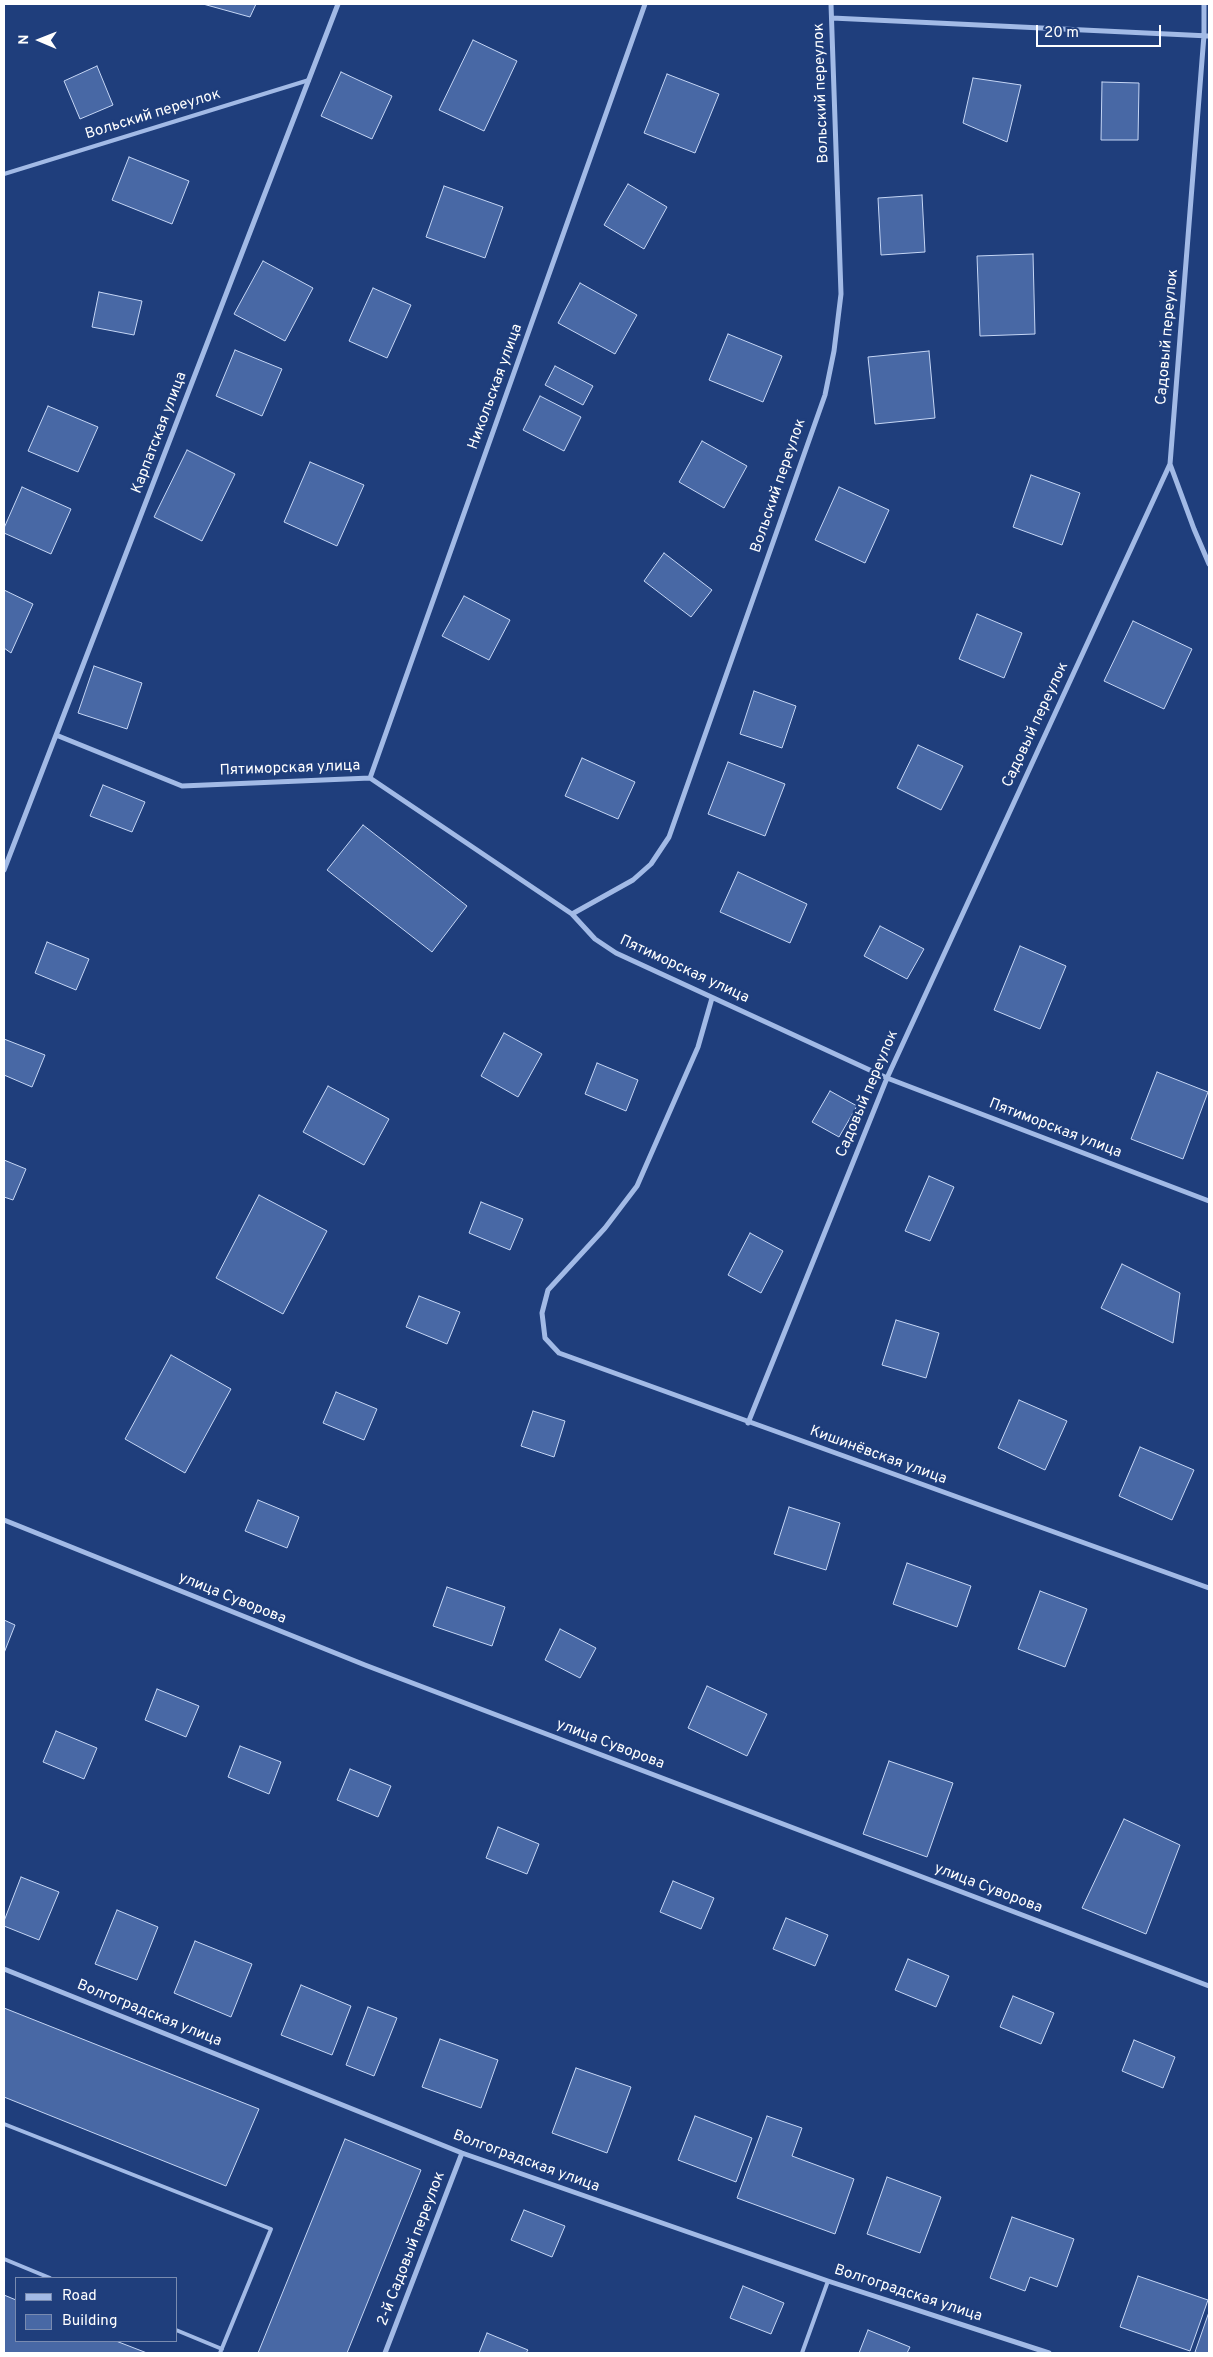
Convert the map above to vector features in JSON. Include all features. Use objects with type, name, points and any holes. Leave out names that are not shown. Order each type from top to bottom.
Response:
[{"type":"street","name":"Карпатская улица","points":[[4,870],[338,4]]},
{"type":"street","name":"Никольская улица","points":[[370,778],[645,4]]},
{"type":"street","name":"Вольский переулок","points":[[572,914],[633,880],[650,864],[669,836],[825,395],[834,351],[841,294],[831,4]]},
{"type":"street","name":"Садовый переулок","points":[[748,1423],[887,1078],[1170,464],[1207,36],[1204,4]]},
{"type":"street","points":[[832,18],[1207,36]]},
{"type":"street","points":[[1170,464],[1209,564]]},
{"type":"street","name":"Пятиморская улица","points":[[56,735],[182,786],[370,778],[572,914],[595,939],[616,953],[887,1078],[1209,1201]]},
{"type":"street","name":"Кишинёвская улица","points":[[712,998],[698,1047],[637,1186],[605,1228],[548,1290],[542,1313],[545,1338],[559,1353],[748,1423],[1209,1588]]},
{"type":"street","name":"улица Суворова","points":[[4,1520],[356,1662],[1209,1986]]},
{"type":"street","name":"Волгоградская улица","points":[[4,1970],[462,2153],[828,2281],[1049,2353]]},
{"type":"street","name":"2-й Садовый переулок","points":[[385,2353],[462,2153]]},
{"type":"lane","name":"Вольский переулок","points":[[4,174],[309,80]]},
{"type":"lane","points":[[4,2124],[271,2229],[221,2351],[178,2331]]},
{"type":"lane","points":[[4,2259],[48,2277]]},
{"type":"lane","points":[[802,2353],[828,2281]]},
{"type":"building","points":[[203,4],[256,4],[250,17]]},
{"type":"building","points":[[473,40],[517,61],[484,131],[439,110]]},
{"type":"building","points":[[97,66],[113,105],[80,119],[64,81]]},
{"type":"building","points":[[341,72],[392,96],[372,139],[321,116]]},
{"type":"building","points":[[667,74],[719,94],[695,153],[644,133]]},
{"type":"building","points":[[973,78],[1021,85],[1007,142],[963,123]]},
{"type":"building","points":[[1102,82],[1139,83],[1138,140],[1101,140]]},
{"type":"building","points":[[129,157],[189,181],[172,224],[112,200]]},
{"type":"building","points":[[628,184],[667,207],[644,249],[604,225]]},
{"type":"building","points":[[444,186],[503,207],[485,258],[426,237]]},
{"type":"building","points":[[922,195],[925,252],[881,255],[878,198]]},
{"type":"building","points":[[1033,254],[1035,334],[980,336],[977,256]]},
{"type":"building","points":[[263,261],[313,288],[285,341],[234,314]]},
{"type":"building","points":[[580,283],[637,315],[615,354],[558,323]]},
{"type":"building","points":[[373,288],[411,305],[387,358],[349,341]]},
{"type":"building","points":[[99,292],[142,301],[134,335],[92,327]]},
{"type":"building","points":[[728,334],[782,356],[763,402],[709,380]]},
{"type":"building","points":[[235,350],[282,369],[262,416],[216,396]]},
{"type":"building","points":[[929,351],[935,418],[875,424],[868,357]]},
{"type":"building","points":[[555,366],[593,386],[583,405],[545,385]]},
{"type":"building","points":[[540,396],[581,417],[564,451],[523,430]]},
{"type":"building","points":[[48,406],[98,427],[78,472],[28,451]]},
{"type":"building","points":[[702,441],[747,466],[724,508],[679,482]]},
{"type":"building","points":[[187,450],[235,474],[202,541],[154,517]]},
{"type":"building","points":[[310,462],[364,485],[337,546],[284,522]]},
{"type":"building","points":[[1031,475],[1080,493],[1062,545],[1013,527]]},
{"type":"building","points":[[22,487],[71,509],[51,554],[4,533],[4,528]]},
{"type":"building","points":[[839,487],[889,510],[865,563],[815,540]]},
{"type":"building","points":[[664,553],[712,590],[691,617],[644,581]]},
{"type":"building","points":[[4,590],[33,604],[11,653],[4,648]]},
{"type":"building","points":[[464,596],[510,620],[489,660],[442,636]]},
{"type":"building","points":[[977,614],[1022,633],[1004,678],[959,659]]},
{"type":"building","points":[[1133,621],[1192,649],[1164,709],[1104,681]]},
{"type":"building","points":[[94,666],[142,683],[127,729],[78,713]]},
{"type":"building","points":[[754,691],[796,706],[782,748],[740,734]]},
{"type":"building","points":[[918,745],[963,766],[941,810],[897,788]]},
{"type":"building","points":[[582,758],[635,782],[618,819],[565,796]]},
{"type":"building","points":[[728,762],[785,784],[765,836],[708,814]]},
{"type":"building","points":[[103,785],[145,802],[132,832],[90,816]]},
{"type":"building","points":[[363,825],[467,906],[432,952],[327,870]]},
{"type":"building","points":[[738,872],[807,904],[790,943],[720,912]]},
{"type":"building","points":[[880,926],[924,949],[907,979],[864,956]]},
{"type":"building","points":[[47,942],[89,959],[76,990],[35,973]]},
{"type":"building","points":[[1020,946],[1066,966],[1040,1029],[994,1010]]},
{"type":"building","points":[[504,1033],[542,1054],[518,1097],[481,1076]]},
{"type":"building","points":[[4,1039],[45,1055],[32,1087],[4,1075]]},
{"type":"building","points":[[597,1063],[638,1080],[626,1111],[585,1094]]},
{"type":"building","points":[[1157,1072],[1208,1092],[1183,1159],[1131,1139]]},
{"type":"building","points":[[328,1086],[389,1119],[364,1165],[303,1132]]},
{"type":"building","points":[[830,1091],[857,1106],[839,1137],[812,1122]]},
{"type":"building","points":[[4,1160],[26,1169],[13,1200],[4,1197]]},
{"type":"building","points":[[929,1176],[954,1187],[930,1241],[905,1231]]},
{"type":"building","points":[[259,1195],[327,1231],[283,1314],[216,1278]]},
{"type":"building","points":[[481,1202],[523,1219],[510,1250],[469,1233]]},
{"type":"building","points":[[750,1233],[783,1251],[761,1293],[728,1275]]},
{"type":"building","points":[[1122,1264],[1180,1293],[1173,1343],[1101,1308]]},
{"type":"building","points":[[419,1296],[460,1312],[447,1344],[406,1327]]},
{"type":"building","points":[[896,1320],[939,1333],[926,1378],[882,1365]]},
{"type":"building","points":[[171,1355],[231,1389],[185,1473],[125,1439]]},
{"type":"building","points":[[336,1392],[377,1409],[364,1440],[323,1423]]},
{"type":"building","points":[[1019,1400],[1067,1421],[1045,1470],[998,1448]]},
{"type":"building","points":[[533,1411],[565,1421],[554,1457],[521,1446]]},
{"type":"building","points":[[1140,1447],[1194,1470],[1172,1520],[1119,1496]]},
{"type":"building","points":[[258,1500],[299,1517],[287,1548],[245,1531]]},
{"type":"building","points":[[789,1507],[840,1523],[826,1570],[774,1554]]},
{"type":"building","points":[[907,1563],[971,1586],[957,1627],[893,1604]]},
{"type":"building","points":[[447,1587],[505,1607],[492,1646],[433,1626]]},
{"type":"building","points":[[1040,1591],[1087,1609],[1065,1667],[1018,1649]]},
{"type":"building","points":[[4,1620],[15,1625],[4,1653]]},
{"type":"building","points":[[560,1629],[596,1648],[580,1678],[545,1660]]},
{"type":"building","points":[[707,1686],[767,1714],[747,1756],[688,1728]]},
{"type":"building","points":[[157,1689],[199,1706],[186,1737],[145,1720]]},
{"type":"building","points":[[56,1731],[97,1748],[84,1779],[43,1762]]},
{"type":"building","points":[[240,1746],[281,1762],[269,1794],[228,1777]]},
{"type":"building","points":[[889,1761],[953,1783],[927,1857],[863,1834]]},
{"type":"building","points":[[350,1769],[391,1786],[378,1817],[337,1800]]},
{"type":"building","points":[[1124,1819],[1180,1845],[1146,1934],[1082,1908]]},
{"type":"building","points":[[498,1827],[539,1844],[527,1874],[486,1858]]},
{"type":"building","points":[[21,1877],[59,1892],[39,1940],[4,1926],[4,1921]]},
{"type":"building","points":[[673,1881],[714,1898],[701,1929],[660,1912]]},
{"type":"building","points":[[117,1910],[158,1927],[137,1980],[95,1964]]},
{"type":"building","points":[[786,1918],[828,1935],[815,1966],[773,1949]]},
{"type":"building","points":[[195,1941],[252,1964],[231,2017],[174,1993]]},
{"type":"building","points":[[908,1959],[949,1976],[936,2007],[895,1990]]},
{"type":"building","points":[[301,1985],[351,2006],[332,2055],[281,2035]]},
{"type":"building","points":[[1013,1996],[1054,2013],[1041,2044],[1000,2027]]},
{"type":"building","points":[[368,2007],[397,2018],[374,2076],[346,2065]]},
{"type":"building","points":[[4,2008],[259,2109],[226,2186],[4,2097]]},
{"type":"building","points":[[440,2039],[498,2060],[481,2108],[422,2087]]},
{"type":"building","points":[[1134,2040],[1175,2057],[1163,2088],[1122,2071]]},
{"type":"building","points":[[576,2068],[631,2087],[607,2153],[552,2133]]},
{"type":"building","points":[[695,2116],[752,2138],[736,2182],[678,2160]]},
{"type":"building","points":[[767,2116],[802,2128],[792,2156],[854,2179],[835,2234],[737,2198]]},
{"type":"building","points":[[345,2139],[421,2170],[347,2353],[258,2353]]},
{"type":"building","points":[[887,2177],[941,2197],[920,2253],[867,2234]]},
{"type":"building","points":[[524,2210],[565,2226],[552,2257],[511,2240]]},
{"type":"building","points":[[1012,2217],[1074,2239],[1057,2287],[1030,2277],[1025,2291],[990,2278]]},
{"type":"building","points":[[1138,2276],[1208,2300],[1190,2351],[1120,2327]]},
{"type":"building","points":[[743,2286],[784,2303],[771,2334],[730,2318]]},
{"type":"building","points":[[4,2295],[15,2300],[15,2342],[119,2342],[147,2353],[4,2353]]},
{"type":"building","points":[[1209,2312],[1209,2353],[1195,2352]]},
{"type":"building","points":[[868,2330],[910,2347],[907,2353],[859,2353]]},
{"type":"building","points":[[487,2333],[528,2350],[526,2353],[479,2353]]}]
